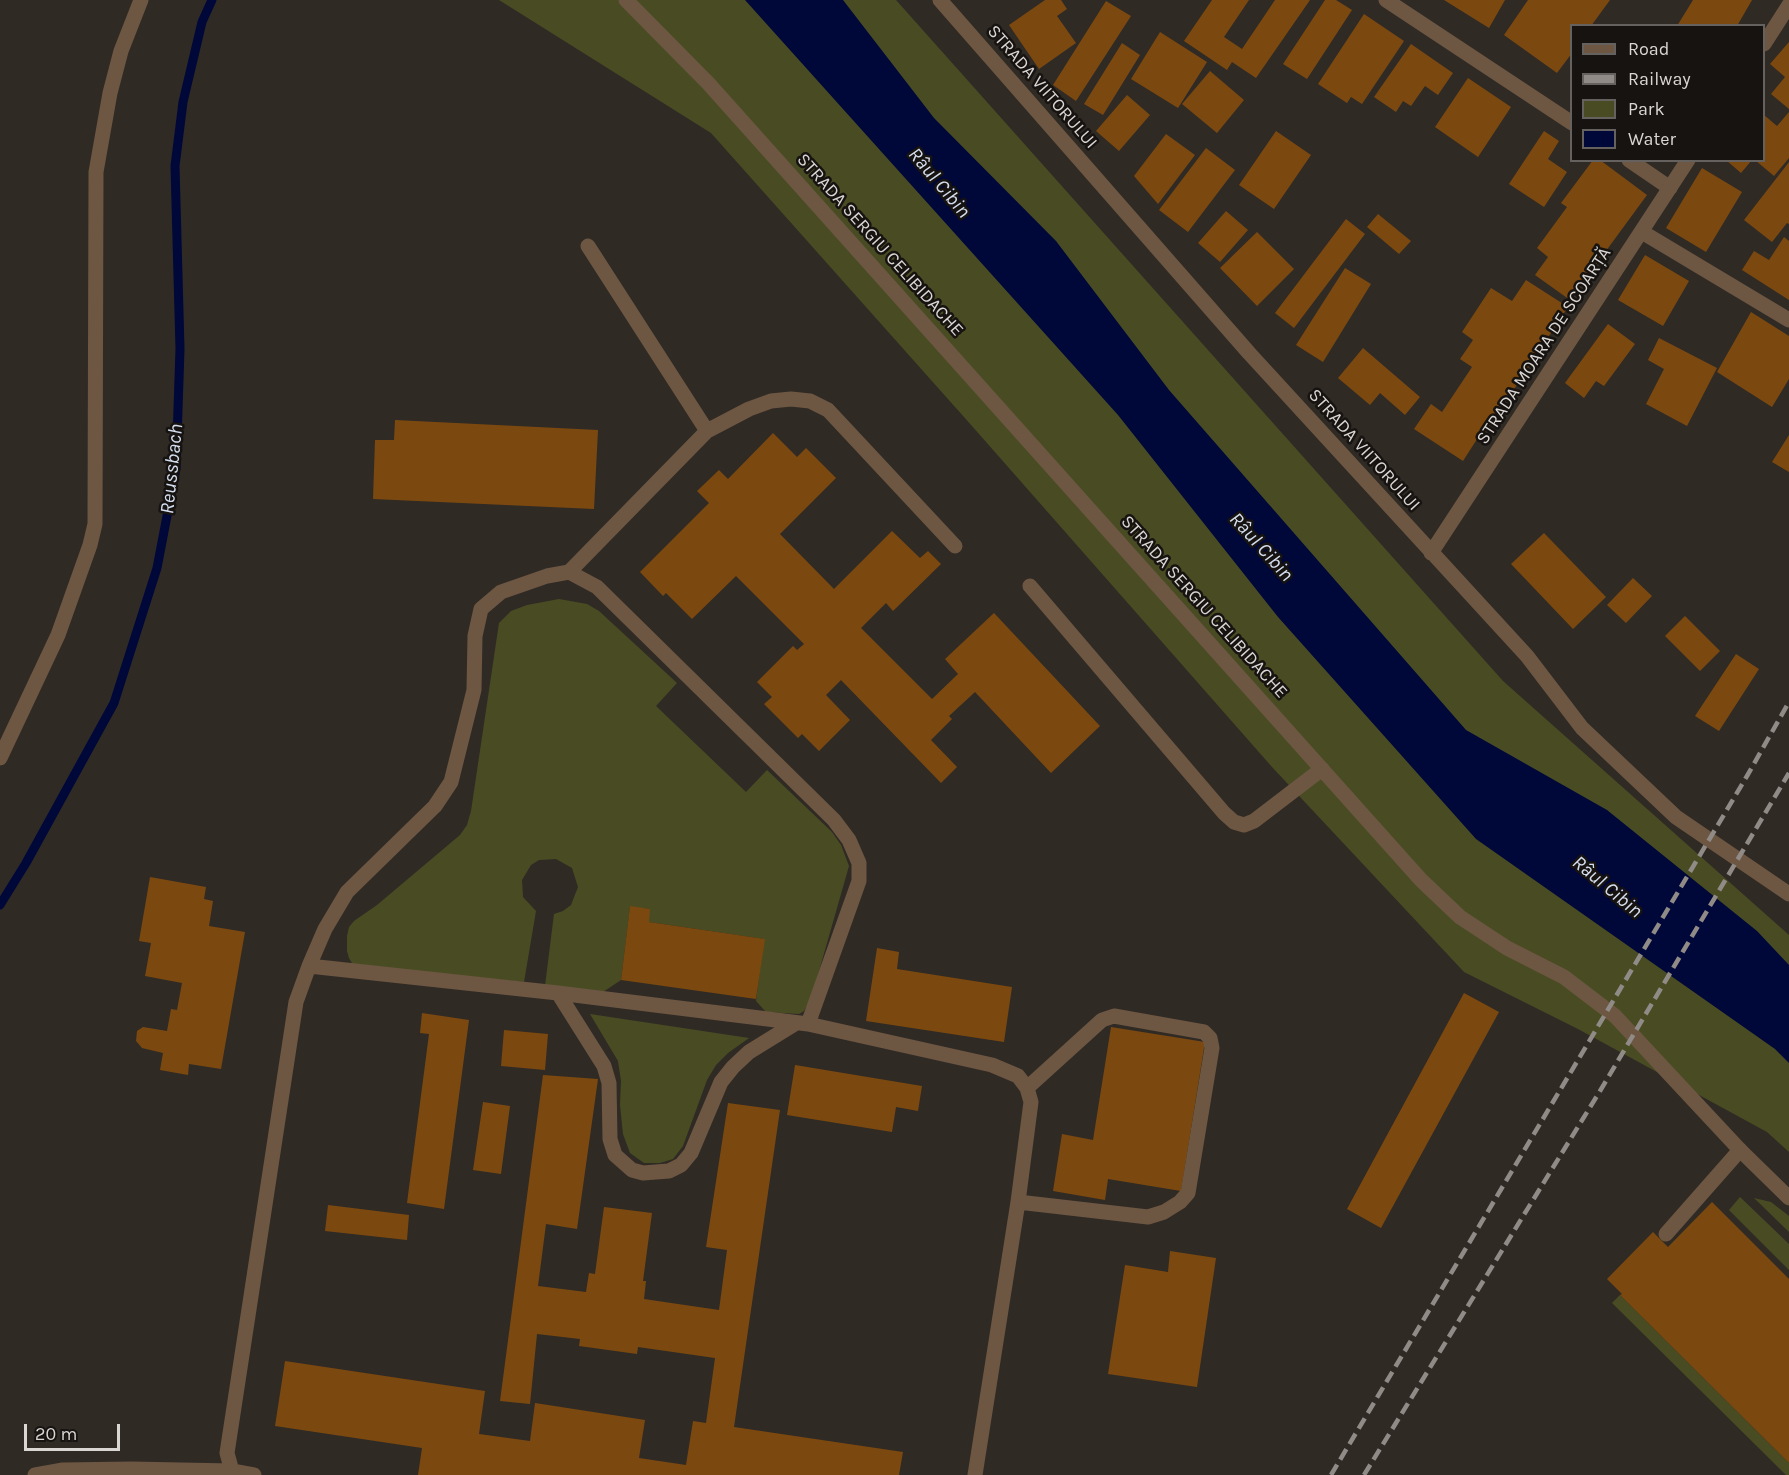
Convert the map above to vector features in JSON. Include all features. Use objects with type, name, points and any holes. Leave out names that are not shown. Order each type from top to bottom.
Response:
[{"type":"street","points":[[0,758],[58,635],[90,545],[95,524],[96,172],[110,93],[121,51],[141,0]]},
{"type":"street","name":"STRADA SERGIU CELIBIDACHE","points":[[626,0],[708,83],[1421,880],[1460,917],[1507,948],[1564,977],[1616,1016],[1740,1150],[1789,1198]]},
{"type":"street","name":"STRADA VIITORULUI","points":[[940,0],[1249,353],[1527,656],[1582,728],[1676,817],[1789,894]]},
{"type":"street","points":[[1386,0],[1570,122]]},
{"type":"street","points":[[1765,42],[1789,2]]},
{"type":"street","points":[[1632,162],[1670,188]]},
{"type":"street","name":"STRADA MOARA DE SCOARȚĂ","points":[[1431,553],[1687,162]]},
{"type":"street","points":[[1642,232],[1789,320]]},
{"type":"street","points":[[588,246],[707,431]]},
{"type":"street","points":[[232,1473],[227,1453],[296,1002],[325,929],[347,892],[435,806],[451,782],[474,690],[475,636],[481,609],[501,592],[547,576],[569,572],[707,431],[749,409],[771,401],[791,399],[810,401],[828,410],[955,546]]},
{"type":"street","points":[[558,993],[604,1066],[609,1083],[610,1140],[615,1155],[632,1170],[643,1173],[669,1171],[681,1165],[691,1153],[721,1082],[727,1074],[749,1052],[802,1023],[858,881],[859,863],[849,840],[834,820],[597,586],[569,572]]},
{"type":"street","points":[[1030,586],[1234,822],[1244,825],[1254,821],[1322,769]]},
{"type":"street","points":[[309,966],[802,1023],[992,1065],[1018,1076],[1027,1088],[1031,1102],[1018,1202],[975,1475]]},
{"type":"street","points":[[1018,1202],[1148,1217],[1164,1212],[1180,1202],[1188,1193],[1212,1048],[1210,1038],[1204,1032],[1114,1016],[1102,1020],[1027,1088]]},
{"type":"street","points":[[1666,1234],[1740,1150]]},
{"type":"street","points":[[35,1475],[63,1470],[254,1475]]},
{"type":"green space","points":[[499,0],[896,0],[1503,681],[1789,935],[1789,1152],[1767,1132],[1578,1029],[1464,972],[1272,767],[711,133]]},
{"type":"green space","points":[[559,599],[587,604],[599,611],[677,683],[656,706],[746,792],[767,770],[832,832],[841,845],[849,866],[811,999],[804,1011],[799,1014],[766,1012],[756,1001],[764,939],[649,922],[649,909],[630,907],[621,980],[603,992],[545,986],[554,914],[571,905],[578,887],[572,868],[556,859],[539,860],[531,865],[522,880],[523,897],[536,911],[524,982],[353,965],[347,951],[349,927],[460,835],[467,825],[499,623],[511,611],[527,605]]},
{"type":"green space","points":[[590,1014],[749,1038],[716,1065],[707,1080],[683,1146],[673,1159],[660,1163],[644,1163],[630,1153],[623,1134],[618,1061]]},
{"type":"green space","points":[[1740,1197],[1789,1244],[1789,1270],[1729,1210]]},
{"type":"green space","points":[[1754,1198],[1771,1202],[1789,1216],[1789,1232]]},
{"type":"green space","points":[[1620,1295],[1789,1463],[1789,1475],[1786,1475],[1612,1303]]},
{"type":"water","name":"Râul Cibin","points":[[745,0],[843,0],[934,118],[1056,241],[1169,390],[1466,730],[1607,810],[1757,931],[1789,965],[1789,1063],[1775,1049],[1476,839],[1278,617],[1118,415]]},
{"type":"building","points":[[1045,0],[1061,0],[1067,9],[1057,16],[1076,43],[1039,69],[1009,25]]},
{"type":"building","points":[[1212,0],[1249,0],[1224,37],[1242,49],[1275,0],[1310,0],[1256,78],[1232,62],[1227,70],[1184,41]]},
{"type":"building","points":[[1325,0],[1336,0],[1352,10],[1307,79],[1283,64]]},
{"type":"building","points":[[1444,0],[1505,0],[1489,28]]},
{"type":"building","points":[[1528,0],[1610,0],[1592,24],[1570,24],[1570,56],[1557,73],[1504,35]]},
{"type":"building","points":[[1693,0],[1752,0],[1738,24],[1678,24]]},
{"type":"building","points":[[1106,1],[1131,16],[1076,101],[1053,85]]},
{"type":"building","points":[[1364,14],[1404,41],[1362,104],[1351,97],[1347,103],[1318,84]]},
{"type":"building","points":[[1160,32],[1207,62],[1178,108],[1131,79]]},
{"type":"building","points":[[1789,42],[1789,109],[1771,94],[1785,77],[1770,64]]},
{"type":"building","points":[[1122,43],[1140,55],[1103,115],[1084,104]]},
{"type":"building","points":[[1411,44],[1453,73],[1438,95],[1425,86],[1411,106],[1403,101],[1396,112],[1374,97]]},
{"type":"building","points":[[1210,71],[1244,100],[1217,133],[1182,104]]},
{"type":"building","points":[[1468,78],[1511,107],[1478,157],[1435,127]]},
{"type":"building","points":[[1127,95],[1150,115],[1119,151],[1096,131]]},
{"type":"building","points":[[1789,112],[1789,158],[1774,176],[1757,162],[1765,162],[1765,116],[1777,126]]},
{"type":"building","points":[[1276,131],[1311,155],[1274,209],[1239,185]]},
{"type":"building","points":[[1544,131],[1559,141],[1548,159],[1567,172],[1544,207],[1509,184]]},
{"type":"building","points":[[1166,134],[1195,155],[1158,204],[1134,176]]},
{"type":"building","points":[[1206,148],[1235,170],[1188,232],[1159,210]]},
{"type":"building","points":[[1592,162],[1603,162],[1647,195],[1570,300],[1535,275],[1548,257],[1537,248],[1567,207],[1561,203]]},
{"type":"building","points":[[1728,162],[1750,162],[1741,173]]},
{"type":"building","points":[[1789,162],[1789,224],[1787,223],[1772,242],[1744,220]]},
{"type":"building","points":[[1702,168],[1742,192],[1706,252],[1666,228]]},
{"type":"building","points":[[1226,211],[1248,230],[1220,262],[1198,243]]},
{"type":"building","points":[[1378,214],[1411,241],[1399,254],[1367,227]]},
{"type":"building","points":[[1346,219],[1365,234],[1294,328],[1275,313]]},
{"type":"building","points":[[1257,232],[1294,269],[1257,306],[1220,268]]},
{"type":"building","points":[[1784,237],[1789,241],[1789,300],[1742,270],[1754,251],[1769,260]]},
{"type":"building","points":[[1645,255],[1689,281],[1663,326],[1618,300]]},
{"type":"building","points":[[1345,268],[1371,284],[1323,362],[1296,345]]},
{"type":"building","points":[[1526,280],[1568,307],[1482,438],[1479,436],[1463,461],[1414,429],[1431,404],[1442,412],[1472,367],[1460,359],[1473,340],[1462,332],[1491,288],[1512,301]]},
{"type":"building","points":[[1751,312],[1789,336],[1789,379],[1772,407],[1717,372]]},
{"type":"building","points":[[1608,324],[1635,344],[1604,386],[1596,381],[1584,398],[1565,383]]},
{"type":"building","points":[[1659,338],[1717,368],[1687,426],[1646,404],[1664,369],[1648,360]]},
{"type":"building","points":[[1363,348],[1420,397],[1405,415],[1380,393],[1370,405],[1338,378]]},
{"type":"building","points":[[395,420],[598,430],[594,509],[373,499],[375,440],[394,440]]},
{"type":"building","points":[[773,433],[797,457],[806,448],[836,478],[780,534],[834,589],[892,531],[920,558],[928,551],[941,564],[893,611],[886,603],[861,628],[932,699],[958,674],[945,659],[994,613],[1100,726],[1051,773],[975,692],[949,716],[952,719],[931,740],[957,767],[941,783],[841,680],[826,695],[850,720],[819,751],[802,734],[798,738],[764,704],[772,697],[757,682],[793,646],[797,650],[804,644],[736,576],[692,619],[666,593],[663,596],[640,572],[709,503],[697,491],[719,470],[728,479]]},
{"type":"building","points":[[1789,435],[1789,472],[1772,462]]},
{"type":"building","points":[[1544,533],[1606,597],[1573,629],[1511,564]]},
{"type":"building","points":[[1633,578],[1652,596],[1626,623],[1607,605]]},
{"type":"building","points":[[1685,616],[1720,651],[1700,671],[1665,636]]},
{"type":"building","points":[[1736,654],[1759,669],[1719,731],[1695,716]]},
{"type":"building","points":[[150,877],[206,887],[204,899],[213,901],[209,926],[245,932],[221,1069],[189,1064],[188,1075],[160,1070],[163,1053],[142,1048],[136,1041],[137,1031],[143,1027],[167,1031],[171,1009],[177,1010],[182,983],[145,976],[151,943],[139,941]]},
{"type":"building","points":[[630,906],[650,909],[649,922],[765,939],[756,999],[621,980]]},
{"type":"building","points":[[877,948],[899,952],[897,969],[1012,987],[1004,1042],[866,1021]]},
{"type":"building","points":[[1464,993],[1499,1012],[1381,1228],[1347,1209]]},
{"type":"building","points":[[422,1013],[469,1020],[444,1209],[407,1203],[429,1034],[420,1033]]},
{"type":"building","points":[[1111,1027],[1205,1042],[1181,1191],[1108,1179],[1105,1200],[1053,1191],[1062,1134],[1093,1140]]},
{"type":"building","points":[[504,1030],[548,1034],[545,1070],[501,1066]]},
{"type":"building","points":[[795,1065],[922,1086],[918,1111],[896,1107],[892,1132],[787,1115]]},
{"type":"building","points":[[543,1075],[598,1079],[577,1229],[546,1224],[538,1286],[586,1292],[589,1273],[595,1274],[604,1207],[652,1213],[643,1281],[646,1281],[644,1299],[719,1310],[727,1250],[706,1247],[728,1103],[780,1110],[734,1427],[903,1452],[899,1475],[418,1475],[422,1448],[275,1426],[285,1361],[485,1391],[479,1434],[530,1441],[535,1403],[645,1420],[639,1458],[686,1465],[693,1421],[706,1423],[715,1358],[638,1347],[637,1354],[579,1346],[580,1339],[537,1334],[530,1404],[500,1401]]},
{"type":"building","points":[[483,1102],[510,1106],[501,1174],[473,1170]]},
{"type":"building","points":[[1712,1202],[1789,1279],[1789,1463],[1620,1295],[1622,1294],[1607,1279],[1653,1232],[1668,1247]]},
{"type":"building","points":[[328,1205],[409,1215],[407,1240],[325,1231]]},
{"type":"building","points":[[1170,1251],[1216,1258],[1197,1387],[1108,1374],[1125,1265],[1168,1272]]},
{"type":"waterway","name":"Reussbach","points":[[0,905],[26,863],[114,703],[157,568],[176,469],[180,349],[175,166],[183,102],[202,22],[212,0]]},
{"type":"railway","points":[[1331,1475],[1789,702]]},
{"type":"railway","points":[[1364,1475],[1600,1091],[1789,773]]}]
